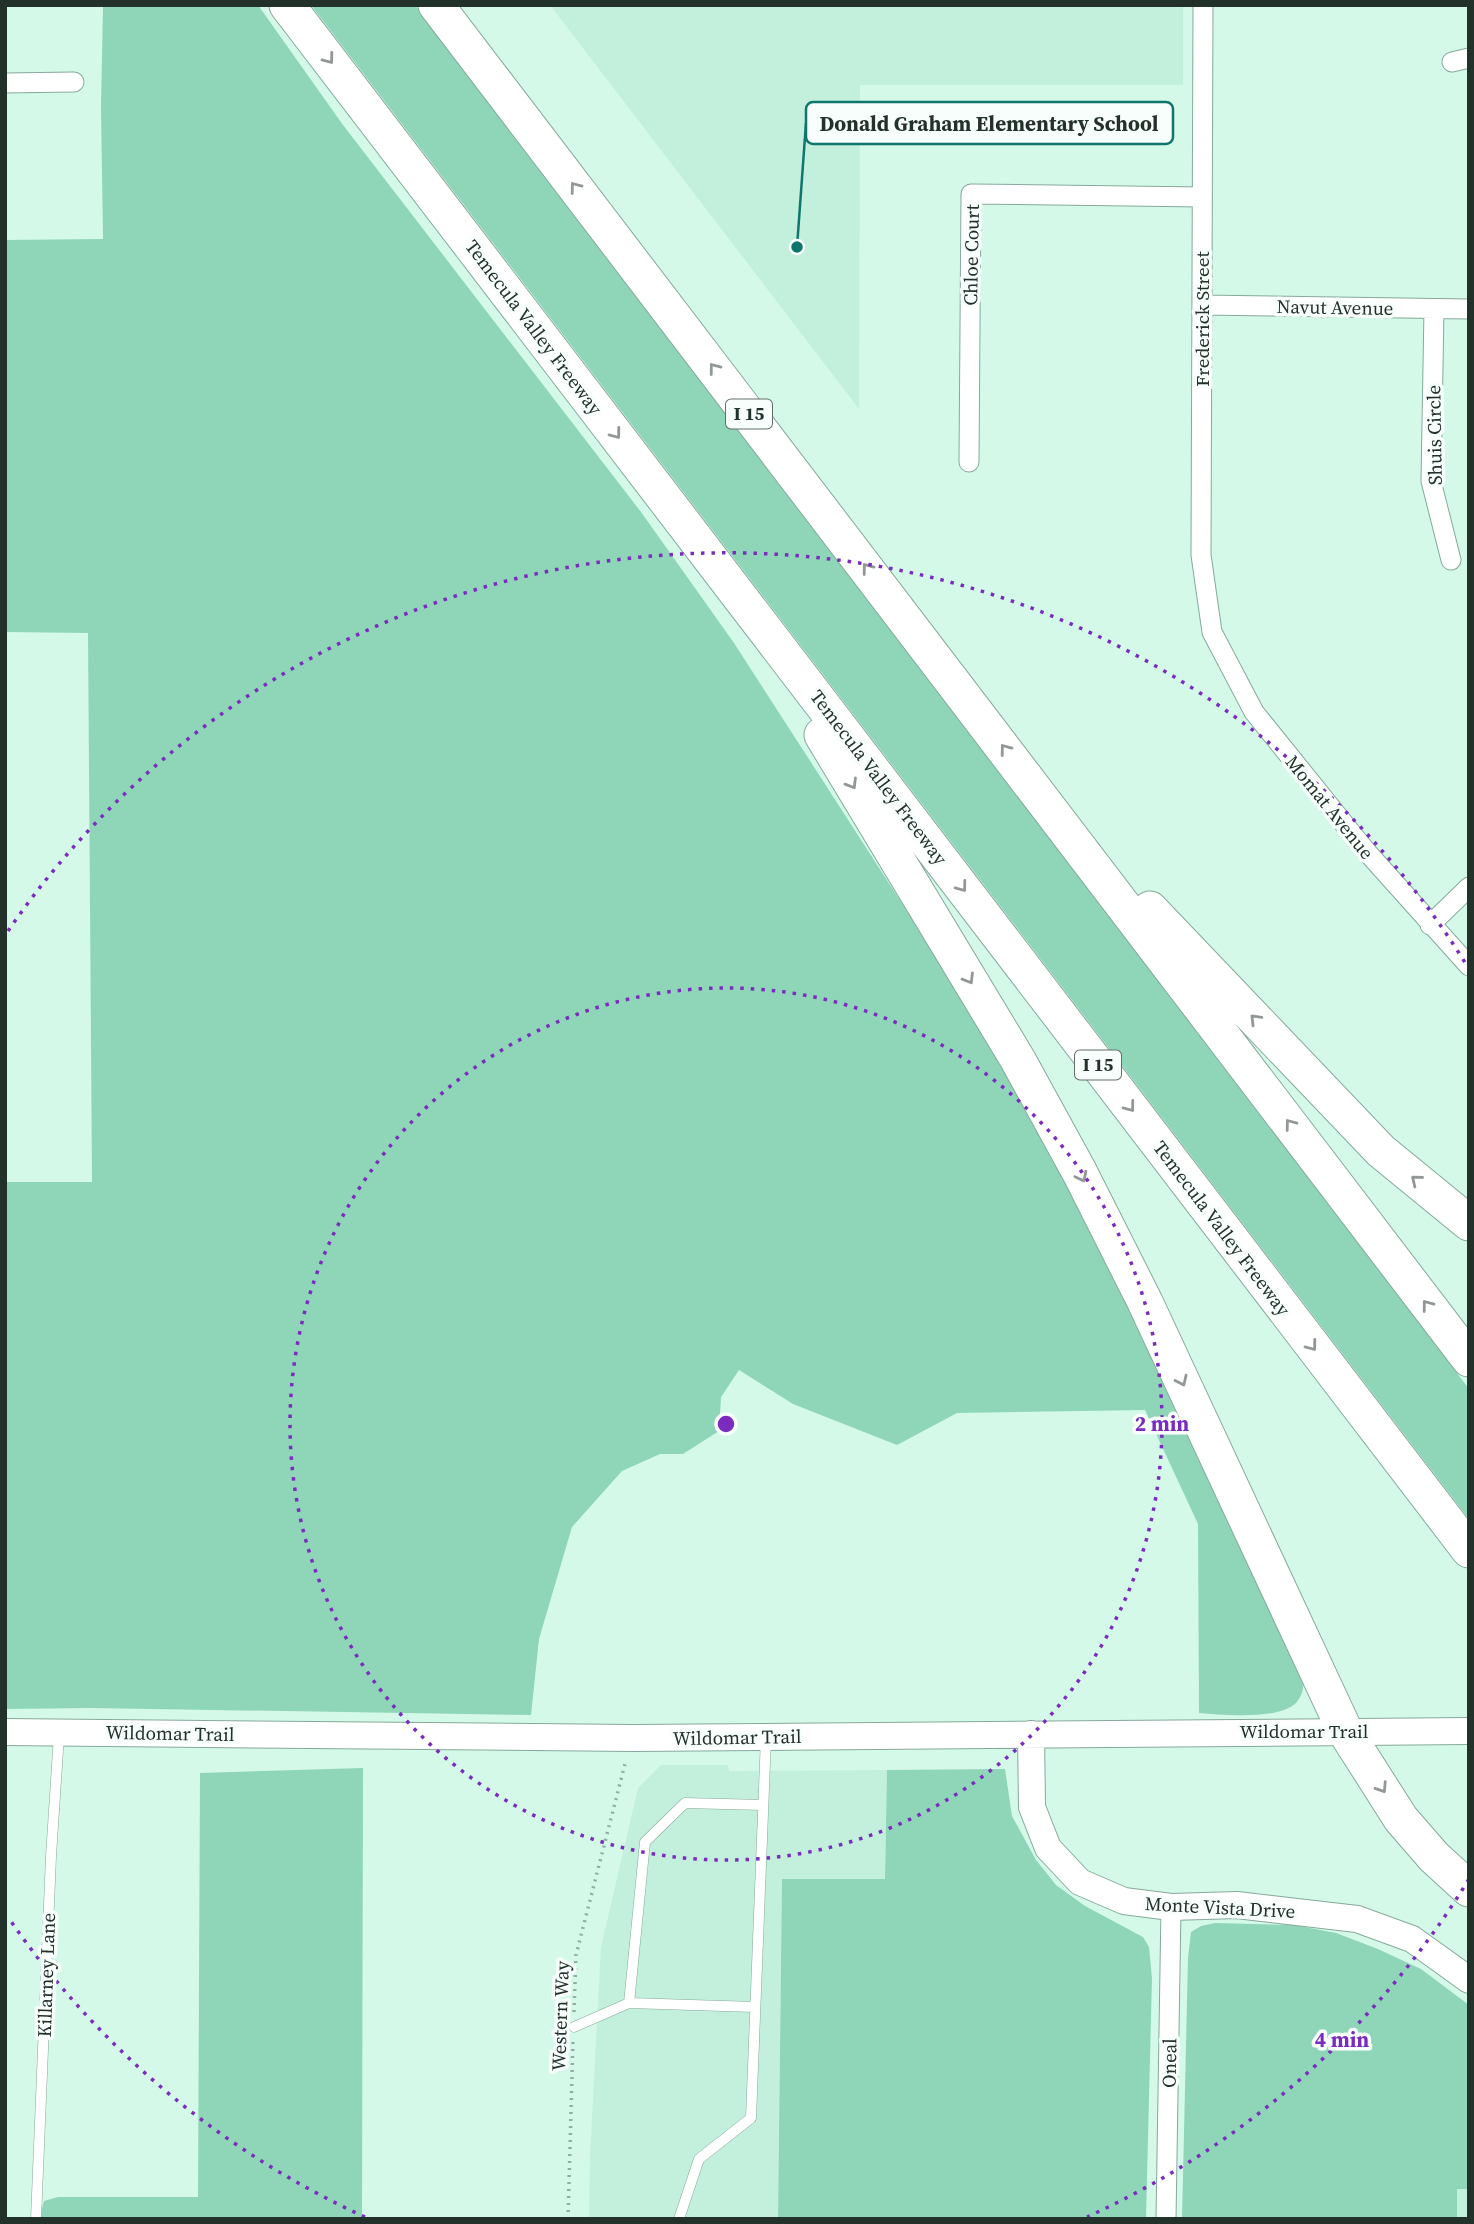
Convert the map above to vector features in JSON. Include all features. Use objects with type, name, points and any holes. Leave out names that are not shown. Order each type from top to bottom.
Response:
[{"type":"highway","name":"Temecula Valley Freeway","points":[[287,5],[1469,1550]]},
{"type":"highway","name":"I 15","points":[[436,5],[1469,1359]]},
{"type":"highway","points":[[727,579],[1012,1049],[1080,1172],[1145,1302],[1345,1731],[1401,1819],[1434,1857],[1469,1889]]},
{"type":"highway","points":[[1036,790],[1381,1151],[1469,1223]]},
{"type":"main road","name":"Wildomar Trail","points":[[5,1731],[632,1738],[1469,1731]]},
{"type":"main road","name":"Monte Vista Drive","points":[[1031,1734],[1032,1807],[1048,1848],[1080,1882],[1124,1901],[1171,1907],[1237,1905],[1357,1919],[1412,1939],[1469,1980]]},
{"type":"street","name":"Frederick Street","points":[[1203,5],[1201,555],[1212,632]]},
{"type":"street","points":[[5,83],[74,82]]},
{"type":"street","name":"Chloe Court","points":[[969,462],[971,194],[1202,197]]},
{"type":"street","name":"Navut Avenue","points":[[1202,305],[1469,309]]},
{"type":"street","name":"Shuis Circle","points":[[1434,309],[1432,481],[1451,559]]},
{"type":"street","name":"Momat Avenue","points":[[1212,632],[1254,712],[1357,841],[1430,926],[1469,966]]},
{"type":"street","points":[[1430,926],[1469,887]]},
{"type":"street","name":"Oneal","points":[[1166,2219],[1171,1907]]},
{"type":"lane","name":"Killarney Lane","points":[[36,2219],[51,1856],[60,1731]]},
{"type":"lane","points":[[679,2219],[699,2159],[751,2118],[766,1736]]},
{"type":"lane","points":[[629,2003],[645,1842],[685,1803],[763,1805]]},
{"type":"lane","points":[[574,2027],[629,2003],[755,2007]]},
{"type":"path","name":"Western Way","points":[[568,2219],[576,1955],[632,1738]]},
{"type":"shaded area","points":[[103,5],[258,5],[343,125],[641,512],[734,643],[934,953],[1060,1162],[1300,1661],[1303,1690],[1292,1706],[1268,1714],[1199,1713],[1198,1524],[1145,1410],[957,1413],[897,1445],[793,1404],[739,1370],[721,1397],[719,1431],[683,1454],[660,1454],[622,1471],[572,1527],[539,1639],[531,1715],[5,1709],[5,1182],[92,1182],[88,633],[5,632],[5,240],[103,239]]},
{"type":"shaded area","points":[[311,5],[415,5],[1469,1389],[1469,1519]]},
{"type":"shaded area","points":[[550,5],[1183,5],[1183,85],[860,85],[859,409]]},
{"type":"shaded area","points":[[661,1765],[728,1765],[729,1771],[887,1770],[885,1879],[782,1879],[778,2219],[589,2219],[601,1947],[638,1788]]},
{"type":"shaded area","points":[[363,1768],[362,2219],[39,2219],[44,2201],[58,2197],[198,2197],[200,1773]]},
{"type":"shaded area","points":[[1005,1769],[1012,1816],[1036,1860],[1056,1885],[1085,1906],[1143,1937],[1149,1947],[1152,1978],[1146,2219],[778,2219],[782,1879],[885,1879],[887,1770]]},
{"type":"shaded area","points":[[1215,1923],[1294,1925],[1336,1933],[1421,1969],[1469,2005],[1469,2189],[1457,2189],[1457,2219],[1182,2219],[1188,1958],[1191,1932],[1201,1926]]},
{"type":"shaded area","points":[[1457,2189],[1469,2189],[1469,2219],[1457,2219]]},
{"type":"place","name":"Donald Graham Elementary School","points":[[797,247]]}]
